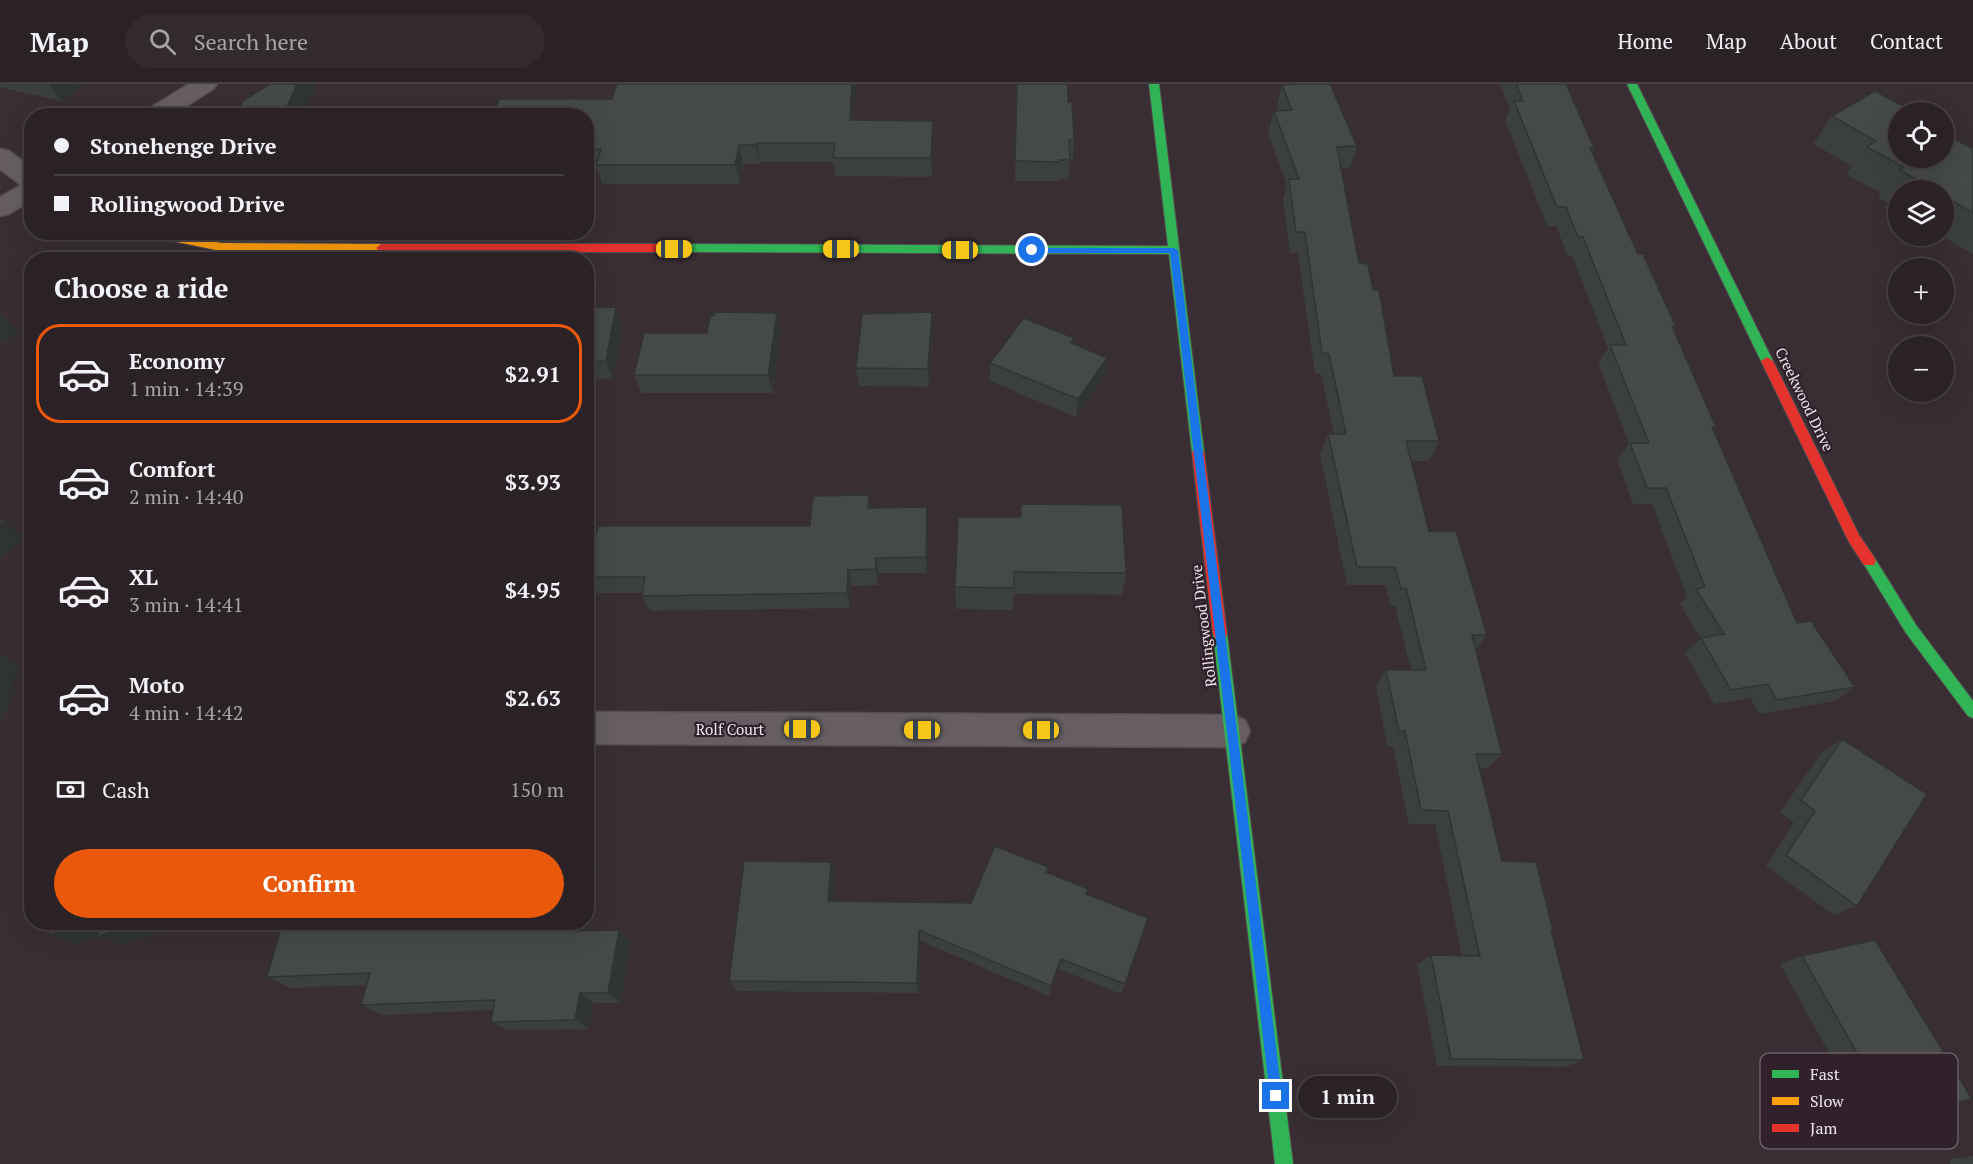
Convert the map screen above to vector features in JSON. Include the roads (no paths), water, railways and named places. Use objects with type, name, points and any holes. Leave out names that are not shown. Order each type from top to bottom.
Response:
[{"type":"street","points":[[166,108],[205,84]]},
{"type":"street","name":"Rollingwood Drive","points":[[1154,84],[1284,1164]]},
{"type":"street","name":"Creekwood Drive","points":[[1632,84],[1854,538],[1911,629],[1973,712]]},
{"type":"street","points":[[0,157],[24,174]]},
{"type":"street","points":[[0,208],[24,194]]},
{"type":"street","points":[[187,240],[221,247],[1174,250]]},
{"type":"street","name":"Rolf Court","points":[[594,729],[1233,731]]}]
